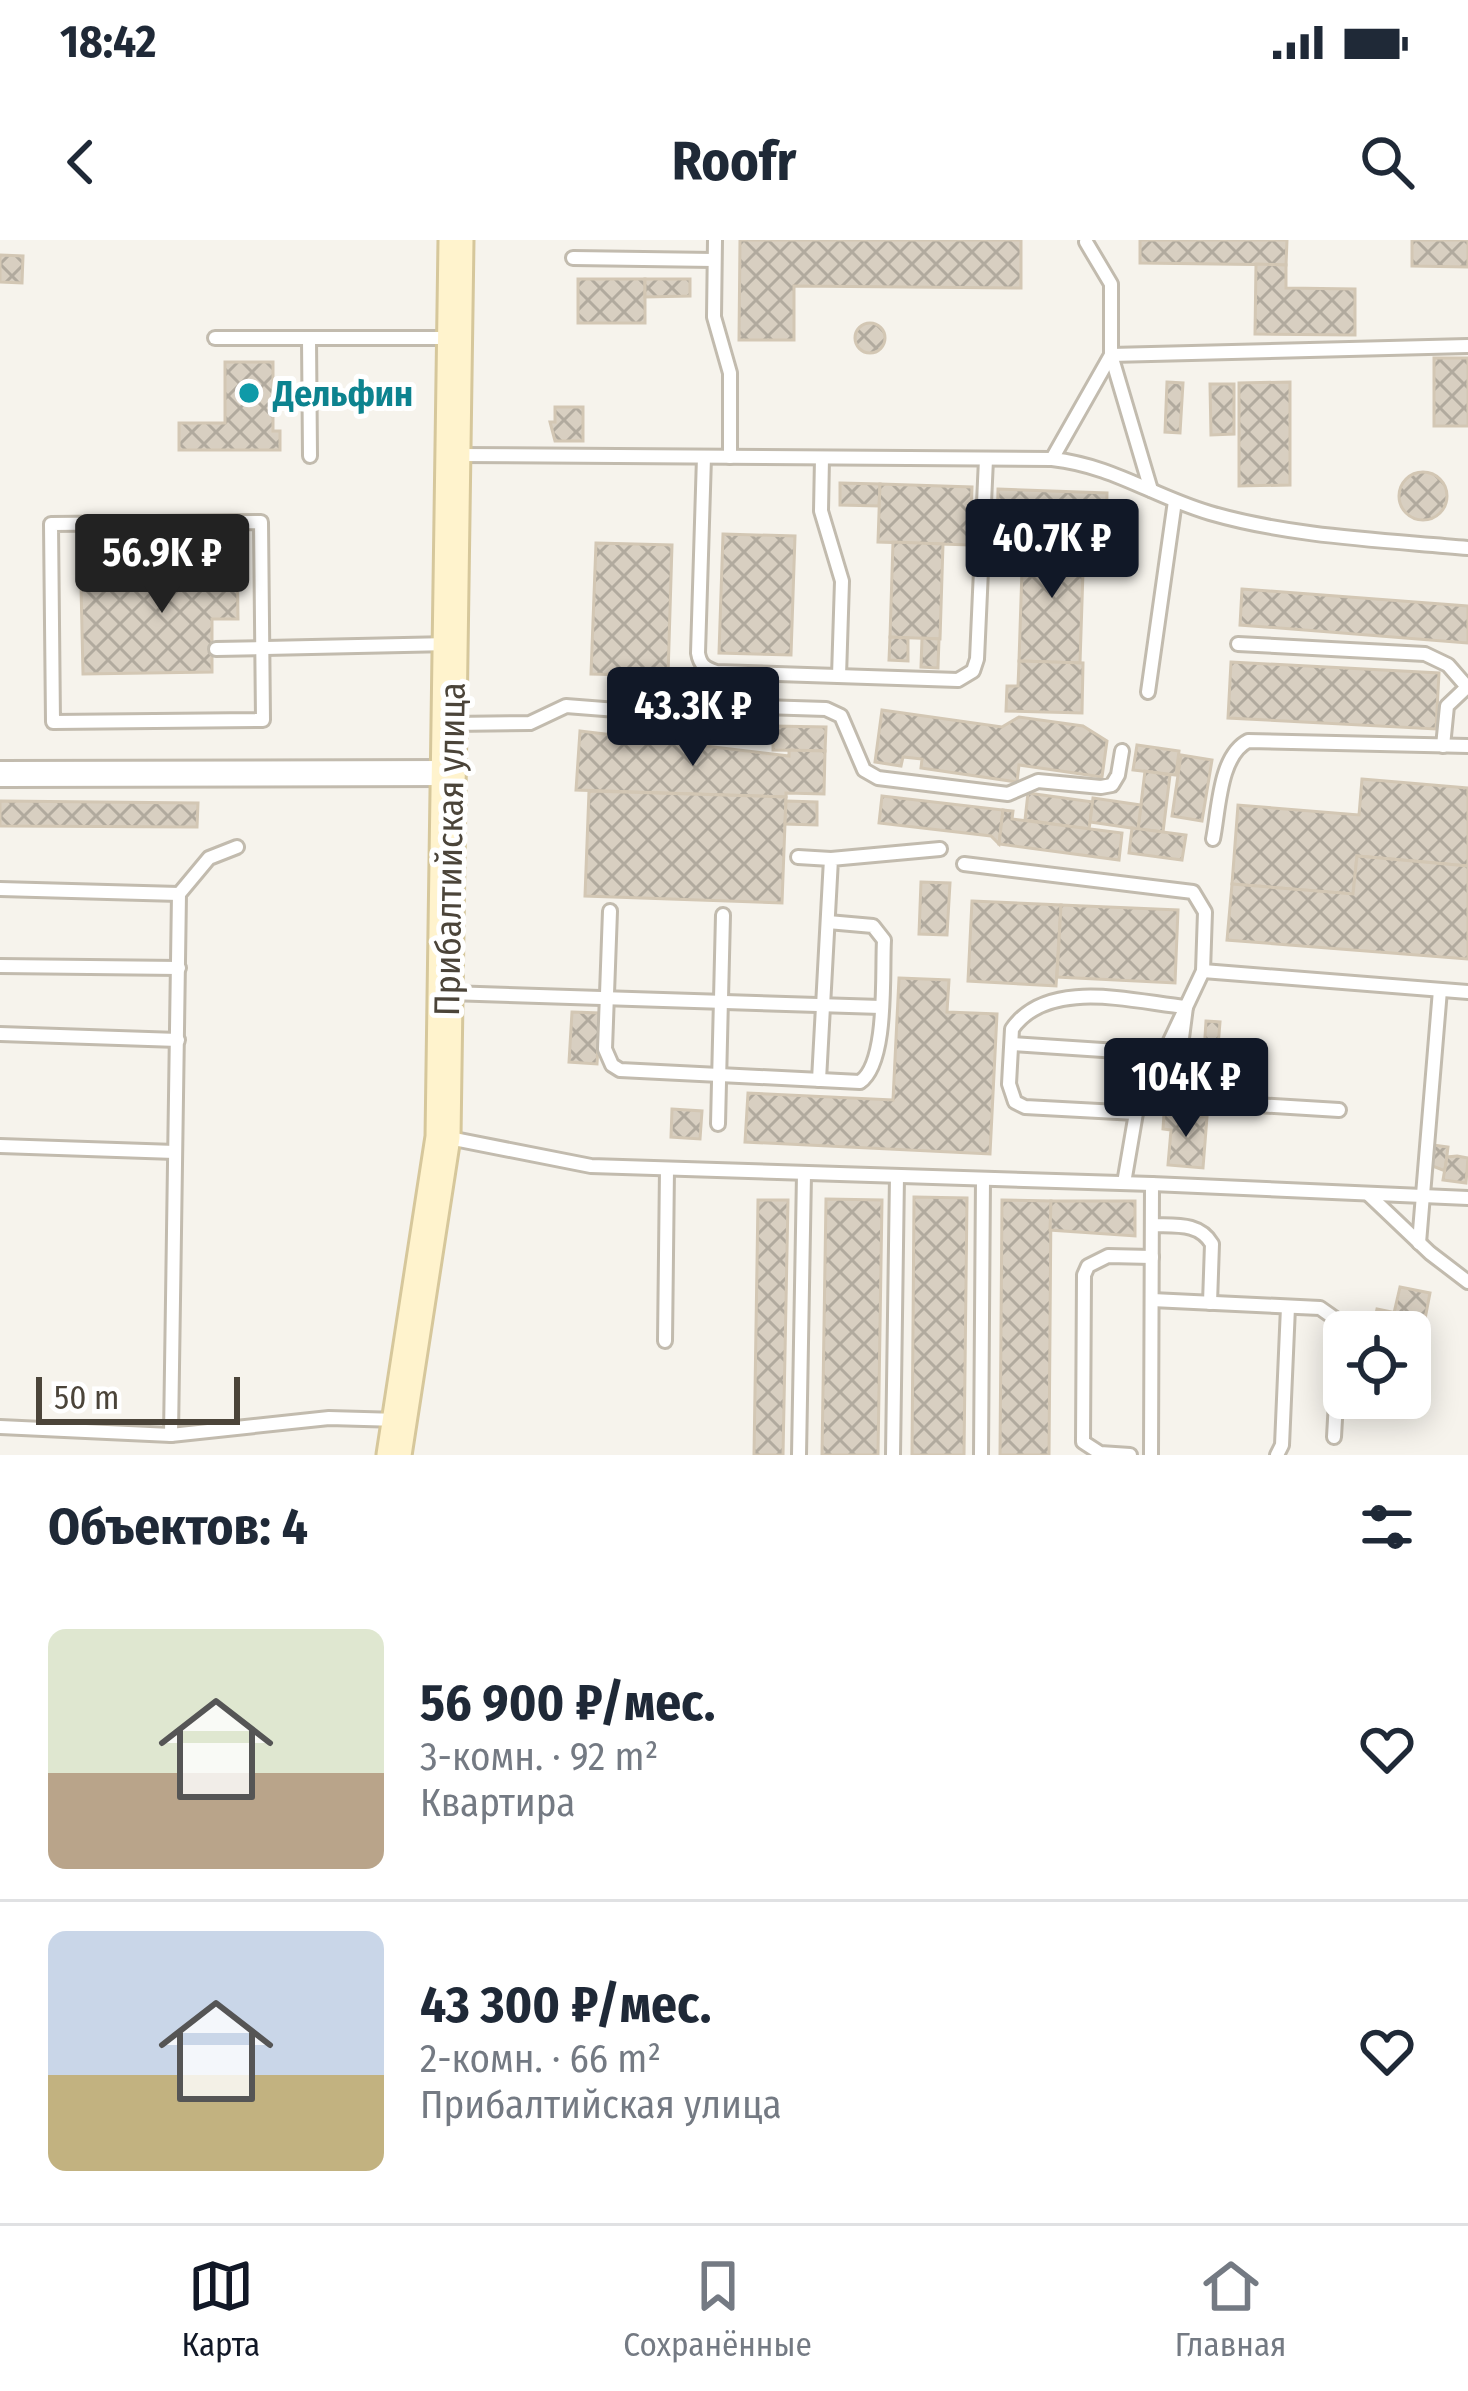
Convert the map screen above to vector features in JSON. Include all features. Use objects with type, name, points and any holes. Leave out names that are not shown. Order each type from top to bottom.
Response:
[{"type":"street","name":"Прибалтийская улица","points":[[394,1455],[443,1137],[457,240]]},
{"type":"street","points":[[0,774],[450,773]]},
{"type":"lane","points":[[715,240],[714,317],[730,373],[730,458]]},
{"type":"lane","points":[[1085,242],[1111,284],[1111,355],[1151,490]]},
{"type":"lane","points":[[573,258],[714,260]]},
{"type":"lane","points":[[215,338],[454,338]]},
{"type":"lane","points":[[309,339],[310,456]]},
{"type":"lane","points":[[1111,355],[1468,346]]},
{"type":"lane","points":[[1052,459],[1111,355]]},
{"type":"lane","points":[[454,455],[1052,459],[1095,465],[1214,514],[1315,534],[1468,548]]},
{"type":"lane","points":[[704,458],[700,662],[716,672],[958,680],[973,670],[976,659],[986,459]]},
{"type":"lane","points":[[822,458],[821,511],[842,581],[838,676]]},
{"type":"lane","points":[[1148,692],[1175,501]]},
{"type":"lane","points":[[261,522],[262,648],[263,720],[53,722],[51,524],[261,522]]},
{"type":"lane","points":[[216,649],[451,644]]},
{"type":"lane","points":[[1238,644],[1425,654],[1448,664],[1467,687],[1445,712]]},
{"type":"lane","points":[[1443,746],[1448,664]]},
{"type":"lane","points":[[450,724],[530,723],[566,706],[706,717],[762,707],[826,709],[841,716],[864,770],[878,778],[1008,794],[1033,781],[1112,785],[1122,751]]},
{"type":"lane","points":[[1213,839],[1230,758],[1248,741],[1468,746]]},
{"type":"lane","points":[[171,1436],[179,894],[209,858],[237,847]]},
{"type":"lane","points":[[798,857],[831,859],[940,849]]},
{"type":"lane","points":[[819,1080],[831,859]]},
{"type":"lane","points":[[964,864],[1193,892],[1205,912],[1203,971],[1136,1113],[1124,1183]]},
{"type":"lane","points":[[0,889],[179,894]]},
{"type":"lane","points":[[610,911],[605,1048],[612,1065],[620,1070],[860,1082],[878,1057],[884,940],[881,932],[862,922],[828,922]]},
{"type":"lane","points":[[718,1124],[723,915]]},
{"type":"lane","points":[[0,966],[178,968]]},
{"type":"lane","points":[[1203,971],[1468,992]]},
{"type":"lane","points":[[1419,1243],[1440,990]]},
{"type":"lane","points":[[448,993],[880,1007]]},
{"type":"lane","points":[[1136,1113],[1025,1108],[1015,1102],[1009,1084],[1012,1029],[1025,1014],[1060,998],[1186,1006]]},
{"type":"lane","points":[[1174,1100],[1186,1006]]},
{"type":"lane","points":[[0,1034],[178,1040]]},
{"type":"lane","points":[[1012,1044],[1163,1054]]},
{"type":"lane","points":[[1143,1098],[1340,1110]]},
{"type":"lane","points":[[443,1137],[576,1164],[1468,1198]]},
{"type":"lane","points":[[0,1146],[176,1152]]},
{"type":"lane","points":[[665,1341],[667,1169]]},
{"type":"lane","points":[[799,1455],[804,1174]]},
{"type":"lane","points":[[892,1455],[896,1176]]},
{"type":"lane","points":[[980,1455],[982,1179]]},
{"type":"lane","points":[[1151,1455],[1152,1184]]},
{"type":"lane","points":[[1368,1194],[1468,1282]]},
{"type":"lane","points":[[1152,1225],[1192,1227],[1208,1236],[1212,1244],[1210,1303]]},
{"type":"lane","points":[[1130,1455],[1100,1453],[1083,1442],[1084,1275],[1088,1266],[1108,1256],[1152,1257]]},
{"type":"lane","points":[[1152,1300],[1320,1308],[1337,1320],[1334,1437]]},
{"type":"lane","points":[[1277,1455],[1282,1445],[1288,1307]]},
{"type":"lane","points":[[0,1427],[171,1436],[329,1418],[400,1420]]},
{"type":"building","points":[[740,240],[1021,240],[1021,288],[794,286],[794,340],[739,340]]},
{"type":"building","points":[[1140,240],[1287,240],[1286,265],[1140,263]]},
{"type":"building","points":[[1412,240],[1468,240],[1468,267],[1412,266]]},
{"type":"building","points":[[0,255],[23,256],[22,283],[0,282]]},
{"type":"building","points":[[1256,264],[1286,265],[1286,288],[1355,289],[1355,335],[1255,334]]},
{"type":"building","points":[[578,279],[645,279],[645,323],[578,323]]},
{"type":"building","points":[[645,279],[690,279],[690,296],[645,297]]},
{"type":"building","points":[[870,323],[881,327],[885,338],[881,349],[870,353],[859,349],[855,338],[859,327]]},
{"type":"building","points":[[1434,358],[1468,358],[1468,426],[1434,426]]},
{"type":"building","name":"Дельфин","points":[[225,362],[273,362],[273,431],[280,431],[280,450],[179,450],[179,423],[225,423]]},
{"type":"building","points":[[1167,382],[1183,383],[1180,433],[1165,432]]},
{"type":"building","points":[[1290,382],[1290,485],[1239,486],[1239,383]]},
{"type":"building","points":[[1210,384],[1234,384],[1234,434],[1211,435]]},
{"type":"building","points":[[555,407],[583,407],[583,441],[555,441],[550,422],[555,422]]},
{"type":"building","points":[[1423,472],[1440,479],[1447,496],[1440,513],[1423,520],[1406,513],[1399,496],[1406,479]]},
{"type":"building","points":[[840,483],[880,484],[879,506],[840,505]]},
{"type":"building","points":[[880,484],[972,487],[970,545],[878,542]]},
{"type":"building","points":[[998,489],[1107,493],[1106,542],[997,538]]},
{"type":"building","points":[[723,534],[795,536],[791,655],[719,653]]},
{"type":"building","points":[[237,538],[238,619],[212,619],[212,672],[83,674],[81,586],[182,584],[181,539]]},
{"type":"building","points":[[1023,539],[1084,541],[1080,663],[1019,661]]},
{"type":"building","points":[[893,542],[943,544],[940,639],[890,637]]},
{"type":"building","points":[[596,543],[672,545],[668,676],[591,674]]},
{"type":"building","points":[[1242,589],[1468,606],[1468,643],[1240,625]]},
{"type":"building","points":[[890,637],[908,638],[908,661],[889,660]]},
{"type":"building","points":[[922,638],[939,639],[938,668],[921,667]]},
{"type":"building","points":[[1019,661],[1083,663],[1082,713],[1006,711],[1007,686],[1018,686]]},
{"type":"building","points":[[1231,662],[1439,673],[1436,729],[1228,718]]},
{"type":"building","points":[[882,710],[1002,727],[1019,717],[1083,726],[1107,741],[1102,777],[1019,765],[1017,782],[921,768],[922,759],[903,757],[901,766],[875,762]]},
{"type":"building","points":[[773,726],[826,727],[825,751],[773,750]]},
{"type":"building","points":[[580,731],[789,756],[789,750],[825,751],[824,794],[786,793],[786,797],[576,790]]},
{"type":"building","points":[[1137,745],[1179,751],[1176,775],[1133,770]]},
{"type":"building","points":[[1181,755],[1212,760],[1202,821],[1172,816]]},
{"type":"building","points":[[1145,771],[1170,775],[1163,832],[1138,829]]},
{"type":"building","points":[[1362,779],[1468,788],[1468,866],[1357,856],[1353,894],[1232,884],[1238,805],[1359,815]]},
{"type":"building","points":[[589,791],[786,797],[782,903],[585,896]]},
{"type":"building","points":[[1028,793],[1093,802],[1089,829],[1025,820]]},
{"type":"building","points":[[882,796],[1003,810],[999,844],[991,836],[879,823]]},
{"type":"building","points":[[1093,798],[1141,805],[1138,829],[1090,822]]},
{"type":"building","points":[[0,801],[198,803],[197,827],[0,826]]},
{"type":"building","points":[[786,801],[817,802],[817,825],[785,824]]},
{"type":"building","points":[[1003,810],[1013,811],[1012,819],[1122,833],[1119,860],[999,844]]},
{"type":"building","points":[[1132,828],[1186,835],[1182,860],[1129,853]]},
{"type":"building","points":[[1357,856],[1468,866],[1468,959],[1227,940],[1232,884],[1353,894]]},
{"type":"building","points":[[921,882],[950,883],[947,935],[919,934]]},
{"type":"building","points":[[972,901],[1061,905],[1056,986],[968,981]]},
{"type":"building","points":[[1061,905],[1178,910],[1175,983],[1057,977]]},
{"type":"building","points":[[899,978],[949,980],[947,1012],[997,1014],[990,1154],[745,1142],[748,1093],[893,1100]]},
{"type":"building","points":[[572,1012],[600,1013],[597,1064],[569,1062]]},
{"type":"building","points":[[1206,1021],[1220,1022],[1215,1085],[1202,1084]]},
{"type":"building","points":[[672,1109],[702,1111],[700,1139],[671,1137]]},
{"type":"building","points":[[1164,1114],[1207,1117],[1203,1168],[1168,1165],[1171,1130],[1163,1129]]},
{"type":"building","points":[[1433,1145],[1448,1147],[1445,1171],[1430,1165]]},
{"type":"building","points":[[1447,1157],[1468,1158],[1466,1183],[1443,1180]]},
{"type":"building","points":[[914,1197],[967,1198],[964,1455],[912,1455]]},
{"type":"building","points":[[826,1199],[882,1200],[878,1455],[822,1455]]},
{"type":"building","points":[[758,1200],[788,1200],[783,1455],[754,1455]]},
{"type":"building","points":[[1002,1200],[1051,1201],[1049,1455],[1000,1455]]},
{"type":"building","points":[[1051,1201],[1135,1201],[1135,1236],[1050,1230]]},
{"type":"building","points":[[1400,1287],[1430,1293],[1427,1311],[1394,1311]]},
{"type":"place","name":"Дельфин","points":[[249,393]]}]
